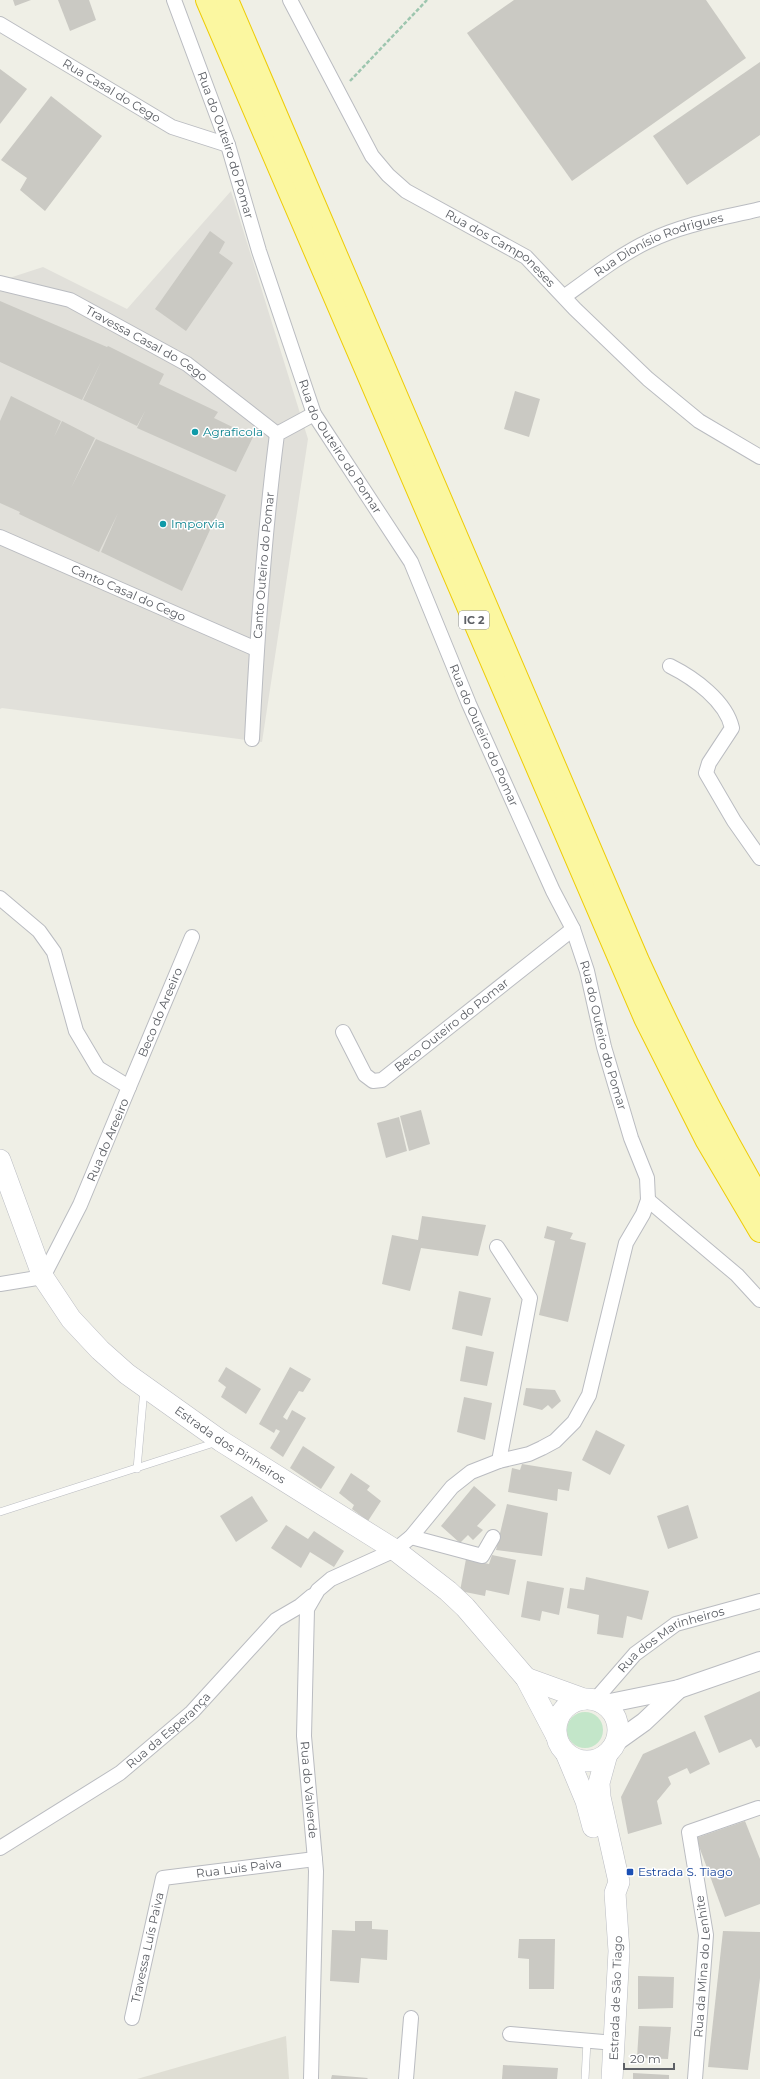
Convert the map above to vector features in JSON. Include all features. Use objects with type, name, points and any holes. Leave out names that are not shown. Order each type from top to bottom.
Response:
[{"type":"highway","name":"IC 2","points":[[207,0],[642,1011],[707,1141],[760,1231]]},
{"type":"highway","name":"IC 2","points":[[227,0],[641,967],[690,1071],[732,1151],[760,1198]]},
{"type":"main road","name":"Estrada dos Pinheiros","points":[[0,1160],[43,1277],[59,1303],[87,1337],[118,1366],[144,1387],[221,1441],[395,1550],[448,1590],[465,1607],[526,1678],[561,1744]]},
{"type":"main road","name":"Estrada dos Pinheiros","points":[[526,1678],[594,1701]]},
{"type":"main road","points":[[594,1701],[612,1712],[617,1722],[618,1732],[611,1748],[590,1761],[573,1758],[561,1744],[556,1725],[566,1707],[574,1702],[594,1701]]},
{"type":"main road","name":"Estrada de São Tiago","points":[[561,1744],[586,1801],[608,1885],[615,1893]]},
{"type":"main road","name":"Estrada de São Tiago","points":[[611,1748],[599,1783],[600,1797],[620,1882],[615,1893],[619,1951],[612,2079]]},
{"type":"street","name":"Rua do Outeiro do Pomar","points":[[174,0],[228,145],[259,251],[314,414],[411,562],[469,704],[553,891],[573,929],[587,971],[604,1047],[631,1138],[646,1178],[648,1200],[643,1214],[626,1243],[589,1395],[574,1422],[555,1440],[542,1448],[514,1458],[499,1461],[471,1472],[452,1487],[411,1537]]},
{"type":"street","name":"Rua dos Camponeses","points":[[290,0],[372,156],[388,175],[406,191],[526,257],[565,296],[575,309],[648,379],[699,421],[760,457]]},
{"type":"street","name":"Rua Casal do Cego","points":[[0,24],[172,127],[228,145]]},
{"type":"street","name":"Rua Dionísio Rodrigues","points":[[565,296],[609,265],[649,241],[684,227],[760,209]]},
{"type":"street","name":"Travessa Casal do Cego","points":[[0,283],[70,300],[187,364],[278,434]]},
{"type":"street","points":[[278,434],[314,414]]},
{"type":"street","name":"Canto Outeiro do Pomar","points":[[252,739],[256,648],[272,477],[278,434]]},
{"type":"street","name":"Canto Casal do Cego","points":[[0,537],[256,648]]},
{"type":"street","points":[[670,666],[686,674],[705,688],[730,718],[732,728],[709,763],[706,773],[734,821],[760,858]]},
{"type":"street","name":"Rua do Areeiro","points":[[0,898],[38,931],[54,952],[76,1031],[98,1068],[129,1087],[80,1205],[43,1277]]},
{"type":"street","name":"Beco Outeiro do Pomar","points":[[343,1032],[365,1075],[373,1081],[382,1080],[573,929]]},
{"type":"street","name":"Beco do Areeiro","points":[[129,1087],[192,937]]},
{"type":"street","points":[[648,1200],[737,1275],[760,1300]]},
{"type":"street","points":[[497,1247],[530,1298],[499,1461]]},
{"type":"street","points":[[0,1284],[43,1277]]},
{"type":"street","points":[[411,1537],[482,1556],[494,1537]]},
{"type":"street","name":"Rua do Valverde","points":[[311,2079],[316,1872],[304,1736],[307,1609],[318,1590],[331,1579],[395,1550],[411,1537]]},
{"type":"street","name":"Rua da Esperança","points":[[0,1848],[120,1772],[192,1712],[276,1620],[300,1606],[318,1590]]},
{"type":"street","name":"Rua dos Marinheiros","points":[[594,1701],[635,1654],[676,1624],[760,1601]]},
{"type":"street","points":[[594,1701],[679,1689],[760,1661]]},
{"type":"street","points":[[611,1748],[644,1722],[679,1689]]},
{"type":"street","name":"Rua da Mina do Lenhite","points":[[695,2079],[706,1935],[689,1832],[759,1810]]},
{"type":"street","name":"Rua Luis Paiva","points":[[163,1878],[315,1859]]},
{"type":"street","name":"Travessa Luís Paiva","points":[[132,2018],[163,1878]]},
{"type":"street","points":[[406,2079],[411,2018]]},
{"type":"street","points":[[510,2034],[615,2043]]},
{"type":"lane","points":[[137,1469],[144,1387]]},
{"type":"lane","points":[[0,1512],[221,1441]]},
{"type":"lane","points":[[585,2079],[588,2041]]},
{"type":"path","points":[[339,92],[427,0]]},
{"type":"shaded area","points":[[231,191],[308,439],[262,742],[2,708],[0,709],[0,281],[43,267],[127,309]]},
{"type":"shaded area","points":[[286,2036],[289,2079],[137,2079]]},
{"type":"green space","points":[[589,1712],[598,1717],[602,1723],[602,1737],[598,1743],[589,1748],[581,1748],[572,1743],[568,1737],[567,1726],[572,1717],[578,1713]]},
{"type":"building","points":[[13,0],[31,0],[15,6]]},
{"type":"building","points":[[58,0],[89,0],[96,20],[70,31]]},
{"type":"building","points":[[514,0],[706,0],[746,58],[572,181],[467,33]]},
{"type":"building","points":[[760,62],[760,135],[687,185],[653,136]]},
{"type":"building","points":[[0,69],[27,89],[0,124]]},
{"type":"building","points":[[51,96],[102,136],[45,211],[20,190],[27,178],[1,160]]},
{"type":"building","points":[[210,231],[225,242],[219,253],[233,263],[186,331],[155,309]]},
{"type":"building","points":[[0,301],[107,347],[108,346],[164,374],[159,384],[218,412],[214,418],[253,437],[236,472],[137,428],[145,411],[137,426],[83,400],[101,362],[82,400],[0,362]]},
{"type":"building","points":[[515,391],[540,399],[529,437],[504,429]]},
{"type":"building","points":[[11,396],[61,421],[54,437],[62,421],[95,438],[71,488],[96,439],[226,495],[182,591],[101,552],[118,513],[99,552],[19,514],[20,512],[0,503],[0,421]]},
{"type":"building","points":[[421,1110],[430,1144],[409,1151],[400,1116]]},
{"type":"building","points":[[399,1117],[407,1151],[386,1158],[377,1123]]},
{"type":"building","points":[[422,1216],[486,1225],[478,1256],[421,1248],[410,1291],[382,1284],[392,1235],[418,1240]]},
{"type":"building","points":[[547,1226],[573,1233],[570,1239],[586,1243],[568,1322],[539,1315],[555,1241],[544,1238]]},
{"type":"building","points":[[459,1291],[491,1298],[482,1336],[452,1329]]},
{"type":"building","points":[[466,1346],[494,1352],[487,1386],[460,1381]]},
{"type":"building","points":[[226,1367],[261,1389],[246,1414],[221,1397],[226,1387],[218,1381]]},
{"type":"building","points":[[290,1367],[311,1379],[303,1392],[299,1391],[283,1417],[287,1420],[292,1410],[306,1418],[283,1457],[270,1448],[280,1431],[276,1429],[274,1433],[259,1424]]},
{"type":"building","points":[[526,1388],[555,1390],[561,1401],[552,1409],[548,1405],[542,1410],[523,1405]]},
{"type":"building","points":[[464,1397],[492,1403],[485,1440],[457,1432]]},
{"type":"building","points":[[596,1430],[625,1445],[610,1475],[582,1460]]},
{"type":"building","points":[[303,1446],[335,1467],[321,1489],[290,1468]]},
{"type":"building","points":[[522,1464],[572,1472],[569,1491],[558,1489],[557,1501],[508,1492],[512,1468],[520,1470]]},
{"type":"building","points":[[351,1473],[370,1486],[367,1490],[381,1501],[368,1521],[352,1509],[354,1505],[339,1493]]},
{"type":"building","points":[[474,1486],[496,1505],[477,1526],[483,1530],[473,1540],[468,1535],[460,1543],[441,1526]]},
{"type":"building","points":[[252,1496],[268,1521],[236,1542],[220,1516]]},
{"type":"building","points":[[507,1504],[548,1513],[542,1556],[496,1550]]},
{"type":"building","points":[[688,1505],[698,1538],[668,1549],[657,1516]]},
{"type":"building","points":[[286,1525],[308,1539],[314,1531],[344,1551],[334,1567],[310,1552],[301,1568],[271,1548]]},
{"type":"building","points":[[492,1555],[516,1560],[509,1595],[486,1590],[485,1596],[460,1591],[466,1559],[489,1564]]},
{"type":"building","points":[[586,1577],[649,1591],[642,1620],[627,1616],[623,1638],[597,1634],[599,1615],[567,1608],[570,1588],[584,1590]]},
{"type":"building","points":[[527,1581],[564,1588],[559,1615],[542,1611],[540,1621],[521,1617]]},
{"type":"building","points":[[760,1691],[760,1746],[756,1748],[751,1739],[719,1753],[704,1716]]},
{"type":"building","points":[[695,1731],[710,1764],[690,1774],[687,1768],[668,1777],[671,1784],[657,1801],[662,1824],[628,1834],[621,1797],[643,1754]]},
{"type":"building","points":[[745,1821],[760,1859],[760,1904],[725,1917],[696,1838]]},
{"type":"building","points":[[355,1921],[372,1921],[372,1929],[388,1930],[387,1960],[361,1958],[359,1983],[330,1981],[332,1930],[355,1931]]},
{"type":"building","points":[[723,1931],[760,1932],[760,1978],[748,2070],[708,2067]]},
{"type":"building","points":[[519,1939],[555,1939],[554,1989],[529,1989],[529,1959],[518,1958]]},
{"type":"building","points":[[638,1976],[674,1977],[673,2008],[638,2009]]},
{"type":"building","points":[[639,2026],[671,2027],[668,2059],[637,2058]]},
{"type":"building","points":[[503,2065],[558,2068],[557,2079],[502,2079]]},
{"type":"building","points":[[633,2073],[669,2075],[669,2079],[633,2079]]},
{"type":"building","points":[[332,2075],[368,2078],[331,2079]]},
{"type":"place","name":"Agraficola","points":[[195,432]]},
{"type":"place","name":"Imporvia","points":[[163,524]]},
{"type":"place","name":"Estrada S. Tiago","points":[[630,1872]]}]
